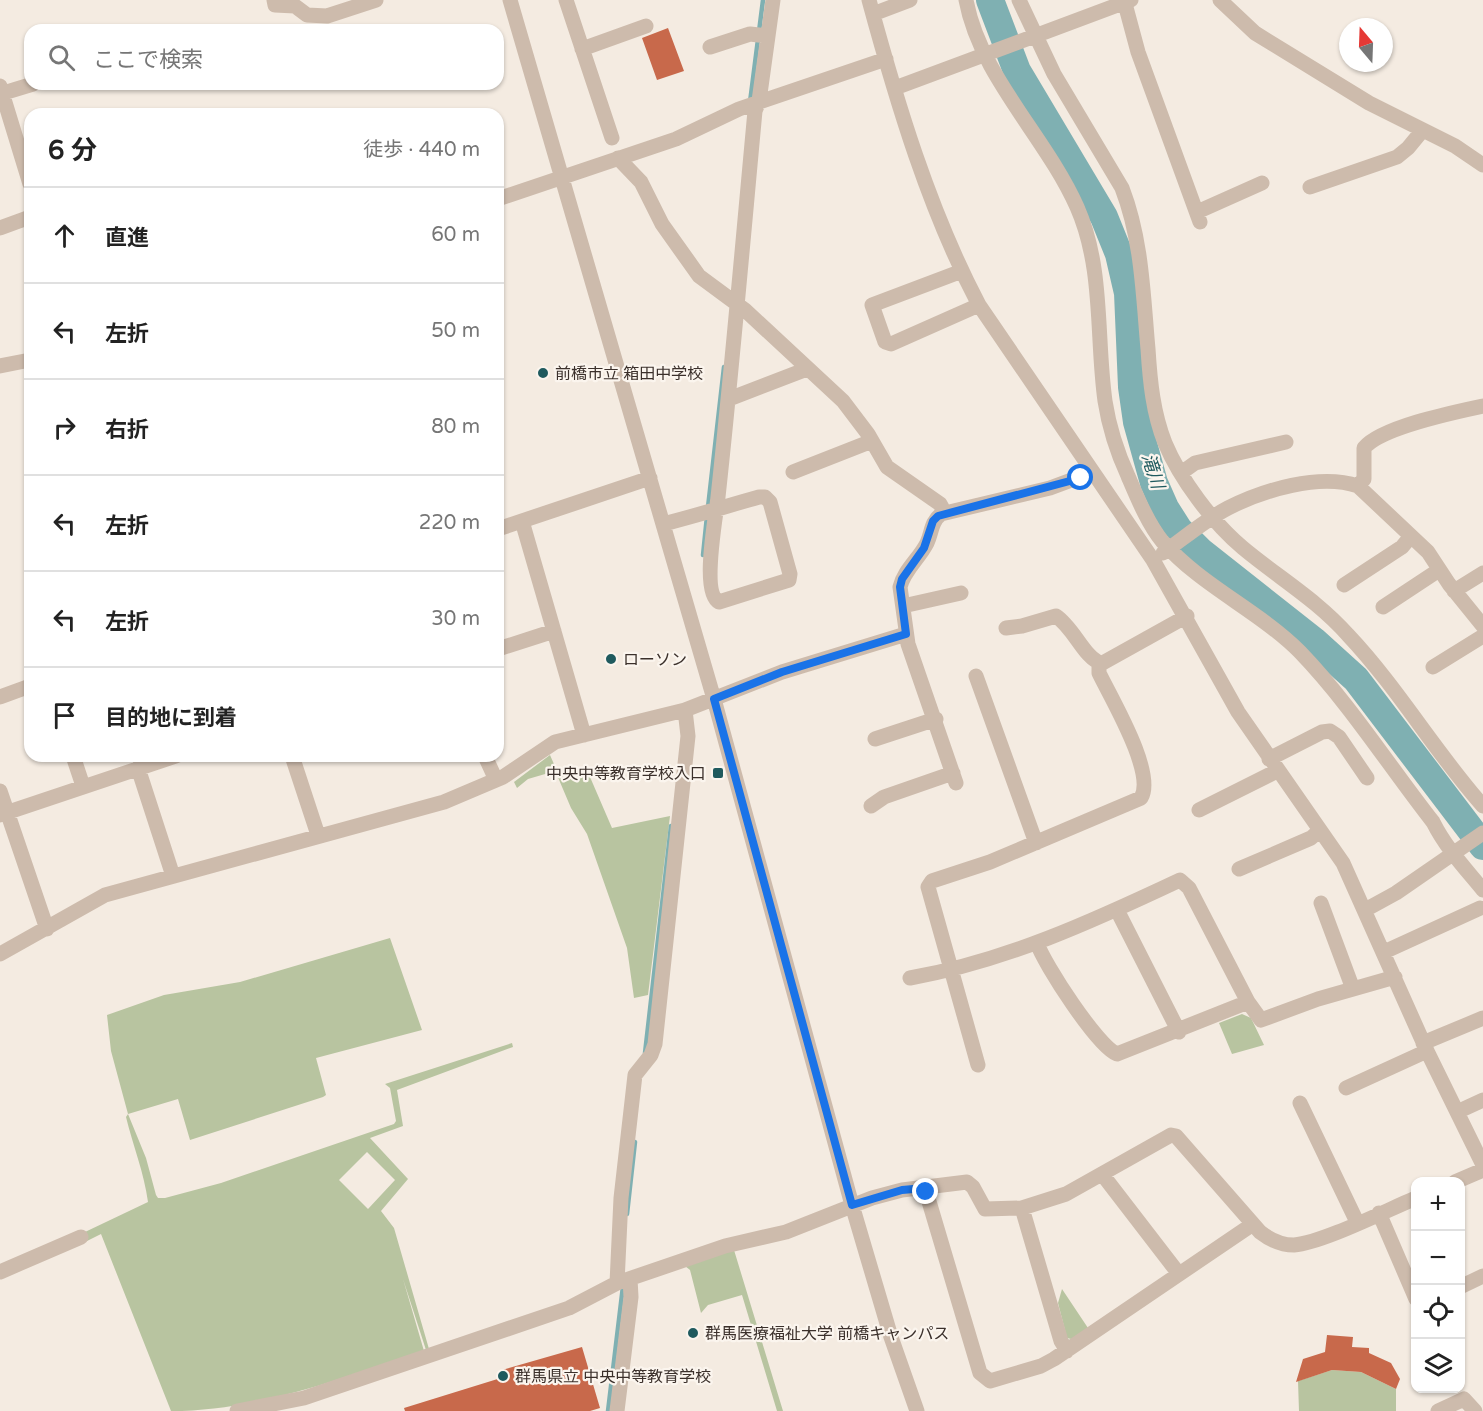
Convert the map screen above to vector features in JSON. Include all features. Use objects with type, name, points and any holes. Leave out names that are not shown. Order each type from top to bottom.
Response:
[{"type":"street","points":[[274,0],[275,4],[296,6],[307,15],[327,16],[376,0]]},
{"type":"street","points":[[510,0],[714,699],[852,1205],[891,1337],[917,1411]]},
{"type":"street","points":[[566,0],[612,138]]},
{"type":"street","points":[[663,524],[717,509],[759,497],[768,498],[790,574],[789,580],[716,601],[709,574],[717,509],[729,399],[734,302],[755,111],[759,101],[761,35],[773,0]]},
{"type":"street","points":[[910,0],[871,7],[929,189],[962,271],[979,305],[1153,560],[1187,616],[1223,687],[1273,765],[1343,863],[1425,1047],[1483,1168],[1465,1177]]},
{"type":"street","points":[[966,0],[987,53],[1061,176],[1081,216],[1095,276],[1103,384],[1109,423],[1129,479],[1156,532],[1172,547],[1181,560],[1283,637],[1330,684],[1483,890]]},
{"type":"street","points":[[1018,0],[1033,35],[1122,188],[1128,205],[1140,258],[1155,413],[1165,443],[1181,474],[1212,519],[1244,548],[1320,606],[1347,632],[1370,658],[1483,806]]},
{"type":"street","points":[[1220,0],[1255,33],[1369,103],[1455,146],[1483,165]]},
{"type":"street","points":[[895,88],[1127,1],[1137,52],[1199,217],[1262,183]]},
{"type":"street","points":[[582,49],[646,26]]},
{"type":"street","points":[[710,47],[761,35]]},
{"type":"street","points":[[504,197],[675,139],[759,101],[886,59]]},
{"type":"street","points":[[24,86],[1,91],[24,165]]},
{"type":"street","points":[[1310,187],[1397,157],[1422,131]]},
{"type":"street","points":[[618,158],[641,182],[662,224],[693,269],[734,302],[843,401],[872,441],[887,467],[940,504],[945,513]]},
{"type":"street","points":[[0,228],[24,219]]},
{"type":"street","points":[[962,271],[872,305],[885,342],[891,344],[979,305]]},
{"type":"street","points":[[0,366],[24,361]]},
{"type":"street","points":[[729,399],[807,369]]},
{"type":"street","points":[[1358,486],[1364,479],[1364,448],[1371,441],[1420,421],[1483,406]]},
{"type":"street","points":[[793,472],[872,441]]},
{"type":"street","points":[[1181,474],[1195,463],[1286,442]]},
{"type":"street","points":[[871,806],[884,797],[954,778],[906,634],[903,606],[902,579],[924,548],[933,521],[945,513],[1050,488],[1093,472]]},
{"type":"street","points":[[504,527],[650,478]]},
{"type":"street","points":[[1153,560],[1212,519],[1243,502],[1303,483],[1338,481],[1358,486],[1412,536],[1428,552],[1454,591],[1483,626]]},
{"type":"street","points":[[522,521],[584,735]]},
{"type":"street","points":[[1344,585],[1402,547],[1412,536]]},
{"type":"street","points":[[1383,607],[1439,570]]},
{"type":"street","points":[[1454,591],[1483,573]]},
{"type":"street","points":[[903,606],[961,593]]},
{"type":"street","points":[[1006,628],[1056,616],[1077,636],[1090,658],[1101,663]]},
{"type":"street","points":[[1101,663],[1187,616]]},
{"type":"street","points":[[504,647],[554,631]]},
{"type":"street","points":[[0,954],[105,895],[444,802],[496,780],[549,744],[685,710],[782,672],[906,634]]},
{"type":"street","points":[[1433,668],[1483,636]]},
{"type":"street","points":[[978,1065],[928,890],[930,884],[1138,800],[1143,794],[1143,778],[1130,735],[1099,673],[1101,663]]},
{"type":"street","points":[[976,676],[1036,843]]},
{"type":"street","points":[[0,697],[24,689]]},
{"type":"street","points":[[617,1411],[631,1297],[623,1281],[621,1198],[635,1075],[651,1055],[654,1044],[688,736],[685,710]]},
{"type":"street","points":[[875,739],[936,719]]},
{"type":"street","points":[[1199,810],[1322,732],[1330,731],[1339,737],[1367,778]]},
{"type":"street","points":[[75,762],[83,786]]},
{"type":"street","points":[[3,814],[157,762]]},
{"type":"street","points":[[294,762],[318,835]]},
{"type":"street","points":[[488,762],[496,780]]},
{"type":"street","points":[[138,768],[173,876]]},
{"type":"street","points":[[0,791],[3,814],[46,929]]},
{"type":"street","points":[[1239,869],[1311,838],[1320,830]]},
{"type":"street","points":[[1365,910],[1396,893],[1483,833]]},
{"type":"street","points":[[910,978],[952,971],[1037,943],[1117,910],[1180,880],[1184,882],[1257,1018],[1264,1020],[1395,977]]},
{"type":"street","points":[[1321,903],[1353,989]]},
{"type":"street","points":[[1384,952],[1480,908]]},
{"type":"street","points":[[1117,910],[1179,1032]]},
{"type":"street","points":[[1037,943],[1053,975],[1112,1052],[1121,1054],[1248,1002]]},
{"type":"street","points":[[1346,1089],[1483,1018]]},
{"type":"street","points":[[1457,1112],[1483,1100]]},
{"type":"street","points":[[1300,1102],[1357,1222]]},
{"type":"street","points":[[237,1411],[304,1398],[569,1308],[623,1281],[725,1246],[786,1232],[852,1205],[902,1190],[967,1182],[985,1209],[1022,1208],[1066,1194],[1171,1135],[1176,1137],[1266,1237],[1294,1245],[1314,1240],[1411,1200]]},
{"type":"street","points":[[1102,1174],[1179,1274]]},
{"type":"street","points":[[925,1188],[982,1378],[995,1381],[1041,1366],[1067,1351],[1253,1224]]},
{"type":"street","points":[[1022,1208],[1061,1341],[1067,1351]]},
{"type":"street","points":[[1379,1213],[1411,1287]]},
{"type":"street","points":[[0,1272],[81,1238]]},
{"type":"street","points":[[1465,1285],[1483,1276]]},
{"type":"street","points":[[1438,1411],[1464,1399],[1475,1411]]},
{"type":"green space","points":[[550,755],[557,771],[590,777],[612,828],[670,816],[648,995],[634,998],[627,948],[587,834],[571,808],[557,775],[552,772],[528,779],[517,788],[514,782]]},
{"type":"green space","points":[[390,938],[422,1030],[316,1058],[326,1095],[323,1097],[190,1140],[178,1099],[128,1114],[111,1051],[107,1015],[164,995],[240,982]]},
{"type":"green space","points":[[1242,1014],[1251,1018],[1264,1045],[1232,1054],[1219,1023]]},
{"type":"green space","points":[[512,1043],[513,1047],[397,1090],[403,1126],[370,1138],[408,1179],[381,1211],[394,1228],[429,1349],[426,1350],[403,1279],[424,1351],[331,1382],[236,1405],[204,1410],[171,1411],[101,1234],[87,1241],[85,1232],[148,1202],[126,1117],[128,1114],[146,1158],[156,1195],[158,1198],[165,1198],[221,1183],[394,1124],[396,1121],[390,1088],[385,1084]],"holes":[[[367,1152],[395,1180],[368,1209],[339,1180]]]},
{"type":"green space","points":[[734,1250],[783,1411],[777,1411],[742,1295],[708,1305],[701,1313],[690,1270],[685,1266]]},
{"type":"green space","points":[[1062,1289],[1090,1331],[1075,1340],[1067,1338],[1058,1303]]},
{"type":"green space","points":[[1332,1370],[1361,1372],[1396,1389],[1396,1411],[1299,1411],[1298,1381]]},
{"type":"building","points":[[668,28],[684,71],[657,80],[642,38]]},
{"type":"building","points":[[1327,1335],[1353,1337],[1352,1347],[1369,1348],[1369,1353],[1391,1363],[1400,1379],[1396,1389],[1361,1372],[1332,1370],[1296,1382],[1303,1359],[1325,1352]]},
{"type":"building","points":[[582,1347],[600,1408],[590,1411],[405,1411],[404,1408],[504,1377],[502,1370]]},
{"type":"waterway","points":[[750,102],[763,0]]},
{"type":"waterway","name":"滝川","points":[[990,0],[1017,71],[1104,217],[1119,254],[1128,293],[1132,387],[1137,422],[1154,483],[1165,508],[1179,530],[1200,551],[1314,641],[1356,679],[1483,846]]},
{"type":"waterway","points":[[708,507],[724,367]]},
{"type":"waterway","points":[[703,555],[707,516]]},
{"type":"waterway","points":[[645,1053],[671,826]]},
{"type":"waterway","points":[[627,1214],[635,1142]]},
{"type":"waterway","points":[[608,1411],[623,1286]]},
{"type":"place","name":"前橋市立 箱田中学校","points":[[543,373]]},
{"type":"place","name":"ローソン","points":[[611,659]]},
{"type":"place","name":"中央中等教育学校入口","points":[[718,773]]},
{"type":"place","name":"群馬医療福祉大学 前橋キャンパス","points":[[693,1333]]},
{"type":"place","name":"群馬県立 中央中等教育学校","points":[[503,1376]]},
{"type":"route","points":[[926,1192],[925,1188],[902,1190],[852,1205],[714,699],[782,672],[906,634],[900,587],[902,579],[924,548],[930,536],[933,521],[938,516],[1081,478]]}]
